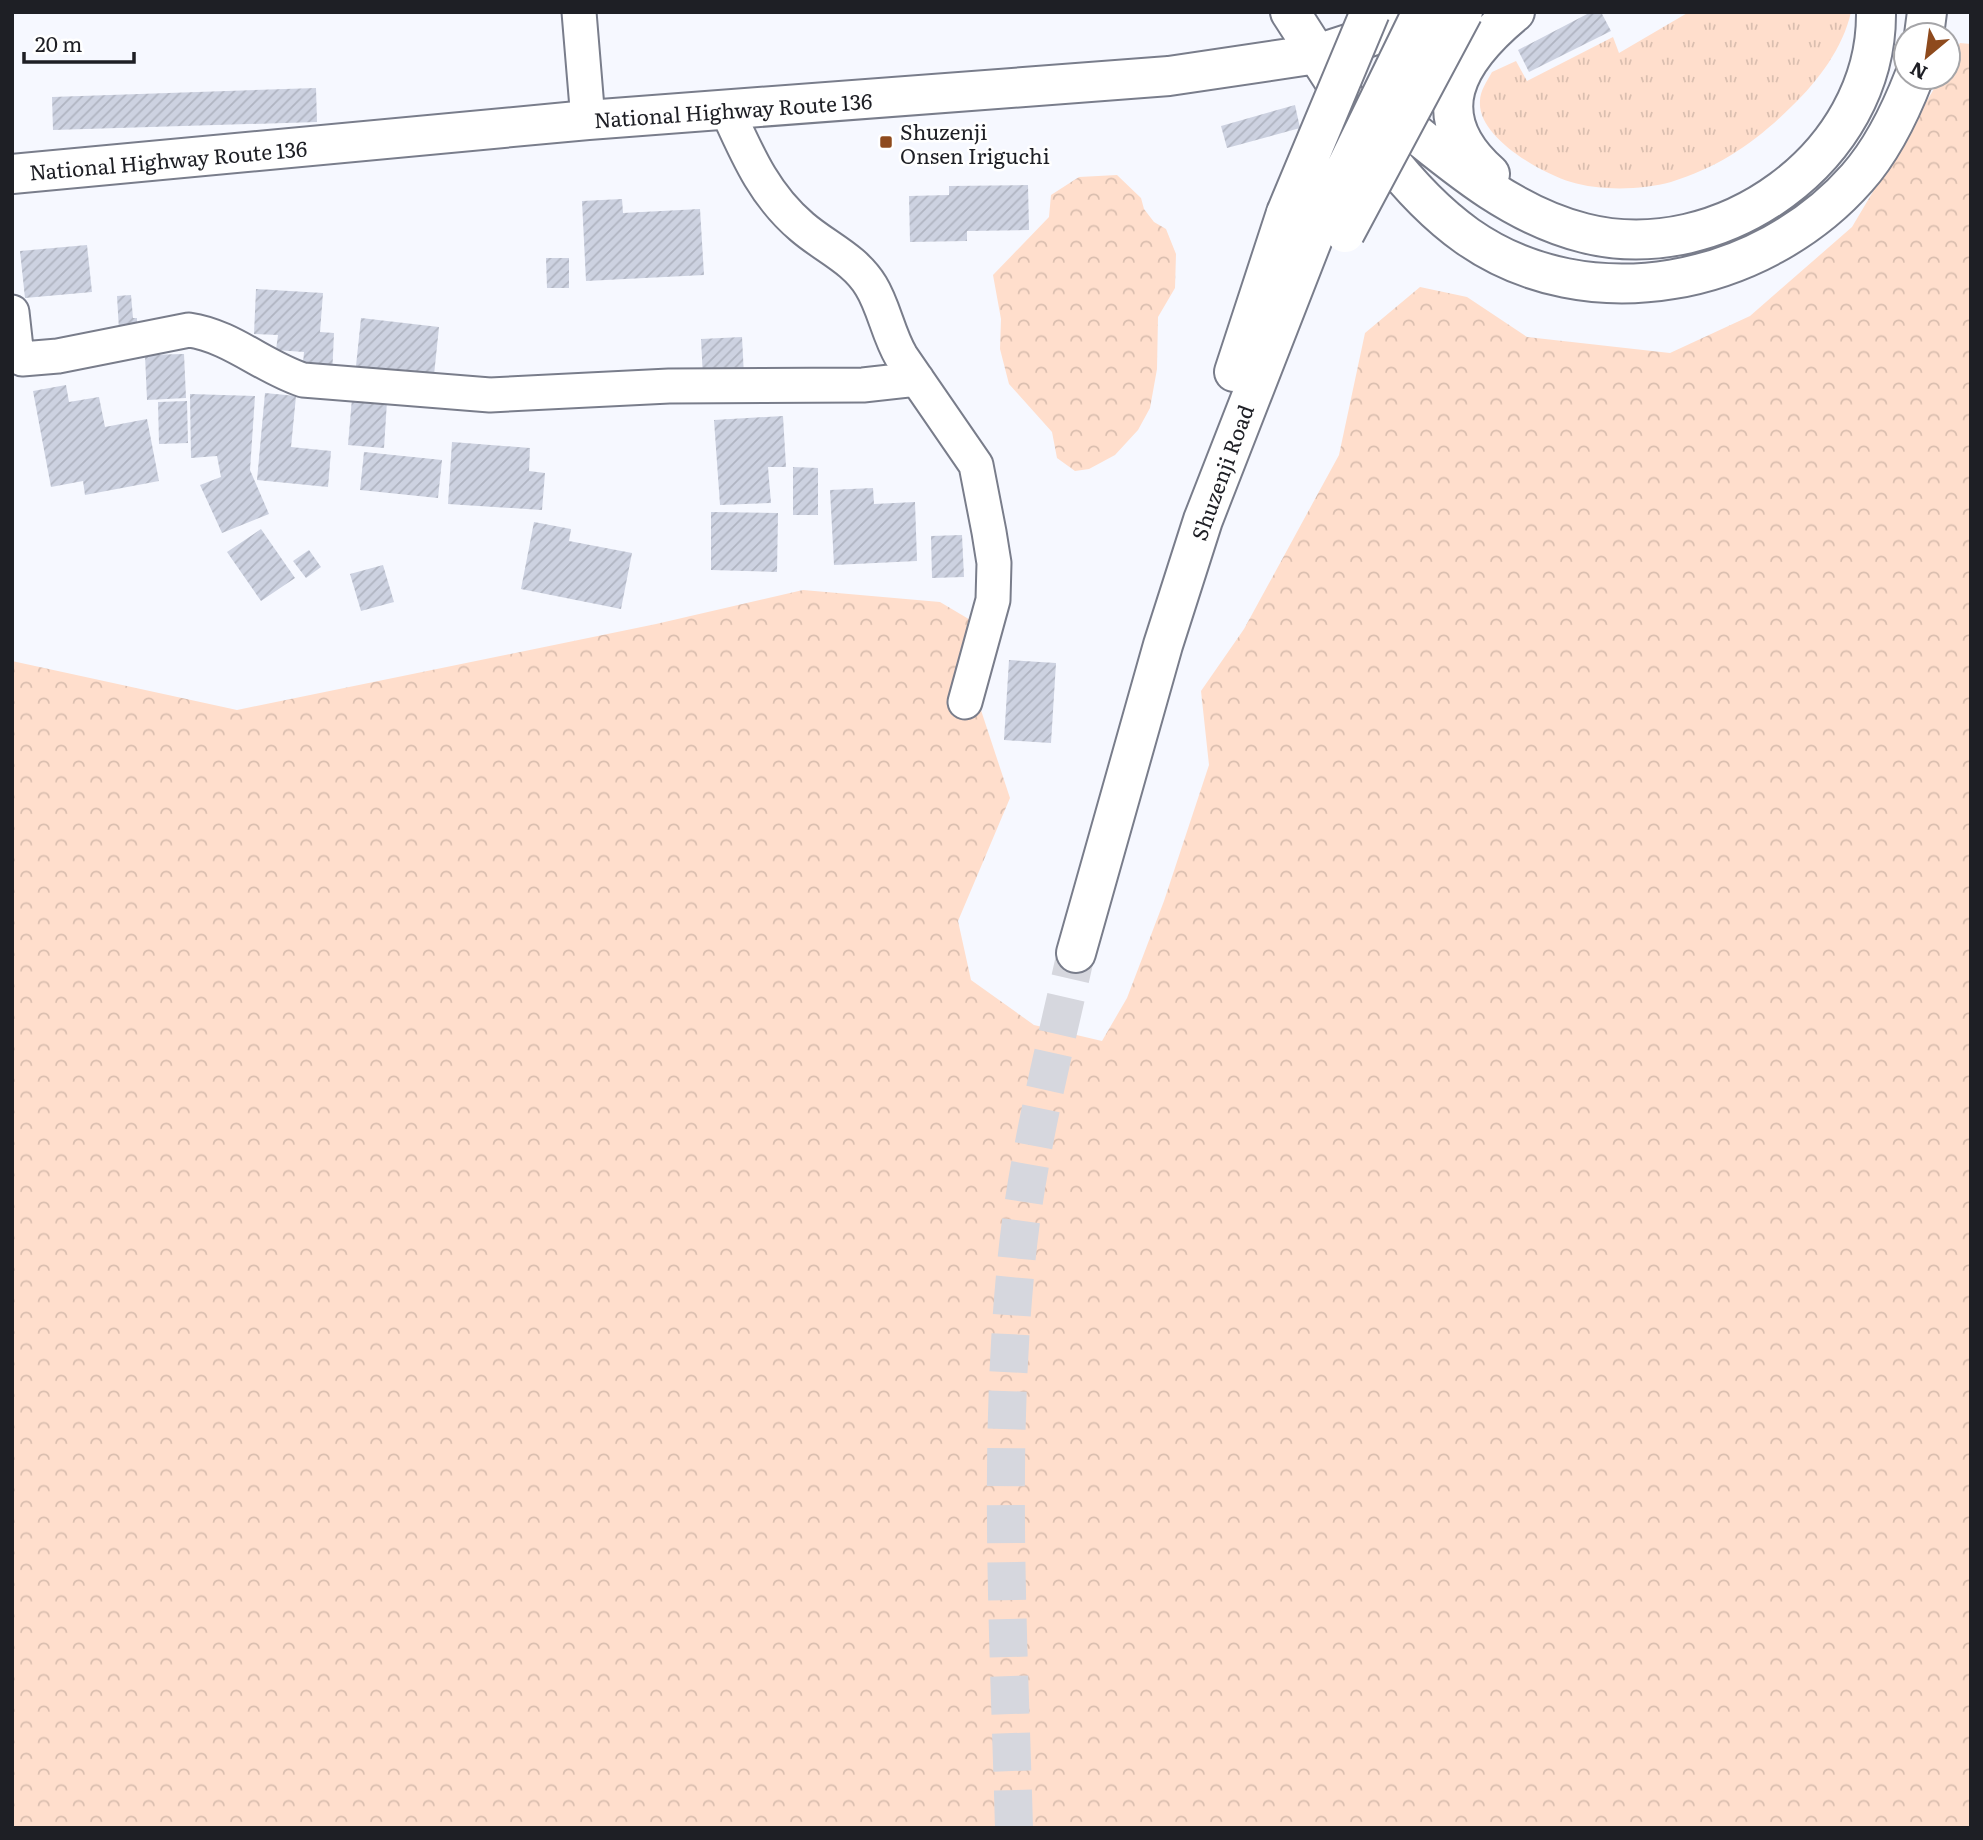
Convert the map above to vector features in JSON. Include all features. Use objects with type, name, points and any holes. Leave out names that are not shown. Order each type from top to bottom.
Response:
[{"type":"highway","points":[[1290,12],[1410,185],[1437,211],[1468,236],[1530,268],[1565,279],[1601,284],[1641,284],[1693,275],[1755,254],[1798,230],[1858,178],[1899,113],[1908,91]]},
{"type":"highway","points":[[1299,12],[1317,54],[1467,175],[1505,200],[1545,219],[1584,233],[1629,240],[1673,238],[1710,229],[1779,194],[1806,171],[1832,140],[1852,108],[1867,72],[1876,32],[1876,12]]},
{"type":"highway","points":[[1121,802],[1228,499],[1294,339],[1317,223],[1370,12]]},
{"type":"highway","name":"Shuzenji Road","points":[[1076,953],[1121,802],[1163,645],[1208,506],[1317,223],[1422,12]]},
{"type":"highway","name":"National Highway Route 136","points":[[12,174],[587,103],[727,110],[1169,76],[1317,54],[1447,12]]},
{"type":"highway","points":[[1317,223],[1463,12]]},
{"type":"highway","points":[[1515,12],[1494,29],[1465,64],[1451,106],[1453,123],[1462,144],[1481,167],[1545,219]]},
{"type":"street","points":[[579,12],[587,103]]},
{"type":"street","points":[[727,110],[754,168],[774,200],[803,228],[842,255],[872,287],[890,337],[976,465],[994,564],[993,600],[965,702]]},
{"type":"street","points":[[12,312],[16,348],[22,359],[58,356],[189,330],[206,332],[229,342],[281,372],[303,380],[490,395],[669,386],[863,385],[917,379]]},
{"type":"green space","points":[[1689,12],[1851,12],[1842,38],[1828,63],[1811,86],[1779,119],[1722,161],[1671,182],[1647,187],[1621,188],[1595,187],[1571,182],[1528,162],[1513,152],[1489,128],[1482,114],[1480,101],[1482,90],[1492,72],[1516,61],[1527,81],[1613,37],[1619,53]]},
{"type":"green space","points":[[1962,43],[1971,44],[1971,1828],[12,1828],[12,661],[237,710],[656,624],[803,590],[940,602],[972,621],[972,683],[1010,798],[958,921],[971,980],[1034,1025],[1102,1041],[1127,998],[1164,901],[1209,765],[1201,691],[1244,629],[1339,455],[1365,333],[1420,287],[1467,297],[1527,337],[1670,353],[1750,316],[1852,227],[1933,91],[1962,91]]},
{"type":"green space","points":[[1117,175],[1141,198],[1144,209],[1154,222],[1166,229],[1176,254],[1175,288],[1158,317],[1157,369],[1150,408],[1138,430],[1115,455],[1089,469],[1075,471],[1057,458],[1052,432],[1009,384],[1000,349],[1001,319],[993,275],[1049,217],[1051,195],[1079,177]]},
{"type":"building","points":[[1591,12],[1601,12],[1611,31],[1529,72],[1518,50]]},
{"type":"building","points":[[316,88],[317,122],[53,130],[52,97]]},
{"type":"building","points":[[1295,105],[1300,128],[1227,148],[1221,126]]},
{"type":"building","points":[[1028,185],[1029,230],[967,231],[967,241],[910,242],[909,196],[949,195],[949,186]]},
{"type":"building","points":[[622,199],[623,213],[700,209],[704,275],[586,281],[582,201]]},
{"type":"building","points":[[87,245],[92,292],[25,298],[20,251]]},
{"type":"building","points":[[546,258],[569,258],[569,288],[547,288]]},
{"type":"building","points":[[256,289],[323,293],[320,332],[334,333],[332,377],[302,375],[304,352],[276,350],[278,335],[254,334]]},
{"type":"building","points":[[131,295],[133,318],[137,318],[137,328],[119,330],[117,296]]},
{"type":"building","points":[[361,318],[439,327],[434,375],[356,366]]},
{"type":"building","points":[[742,337],[744,376],[703,378],[701,339]]},
{"type":"building","points":[[184,354],[186,398],[147,400],[145,355]]},
{"type":"building","points":[[66,385],[69,402],[99,397],[105,427],[147,419],[159,481],[85,495],[83,481],[51,487],[33,391]]},
{"type":"building","points":[[265,393],[296,396],[291,447],[331,451],[328,487],[257,480]]},
{"type":"building","points":[[190,394],[255,396],[250,470],[269,514],[222,533],[200,485],[221,477],[217,456],[191,458]]},
{"type":"building","points":[[352,398],[387,401],[384,448],[348,445]]},
{"type":"building","points":[[187,401],[188,443],[159,444],[158,402]]},
{"type":"building","points":[[783,416],[786,467],[768,467],[771,503],[720,505],[714,420]]},
{"type":"building","points":[[452,442],[530,448],[529,471],[545,473],[542,510],[448,504]]},
{"type":"building","points":[[364,452],[442,460],[438,498],[360,490]]},
{"type":"building","points":[[793,467],[818,468],[818,515],[793,515]]},
{"type":"building","points":[[873,488],[874,504],[915,502],[917,561],[834,565],[830,490]]},
{"type":"building","points":[[711,512],[778,513],[777,572],[711,570]]},
{"type":"building","points":[[534,522],[571,529],[569,541],[632,553],[621,609],[521,589]]},
{"type":"building","points":[[261,529],[295,578],[261,601],[227,552]]},
{"type":"building","points":[[962,535],[964,577],[932,578],[931,536]]},
{"type":"building","points":[[309,550],[321,567],[306,578],[293,561]]},
{"type":"building","points":[[383,565],[394,602],[361,611],[350,574]]},
{"type":"building","points":[[1009,660],[1056,663],[1051,743],[1004,740]]},
{"type":"tunnel","points":[[1014,1828],[1006,1552],[1010,1345],[1025,1195],[1076,953]]},
{"type":"place","name":"Shuzenji Onsen Iriguchi","points":[[886,142]]}]
